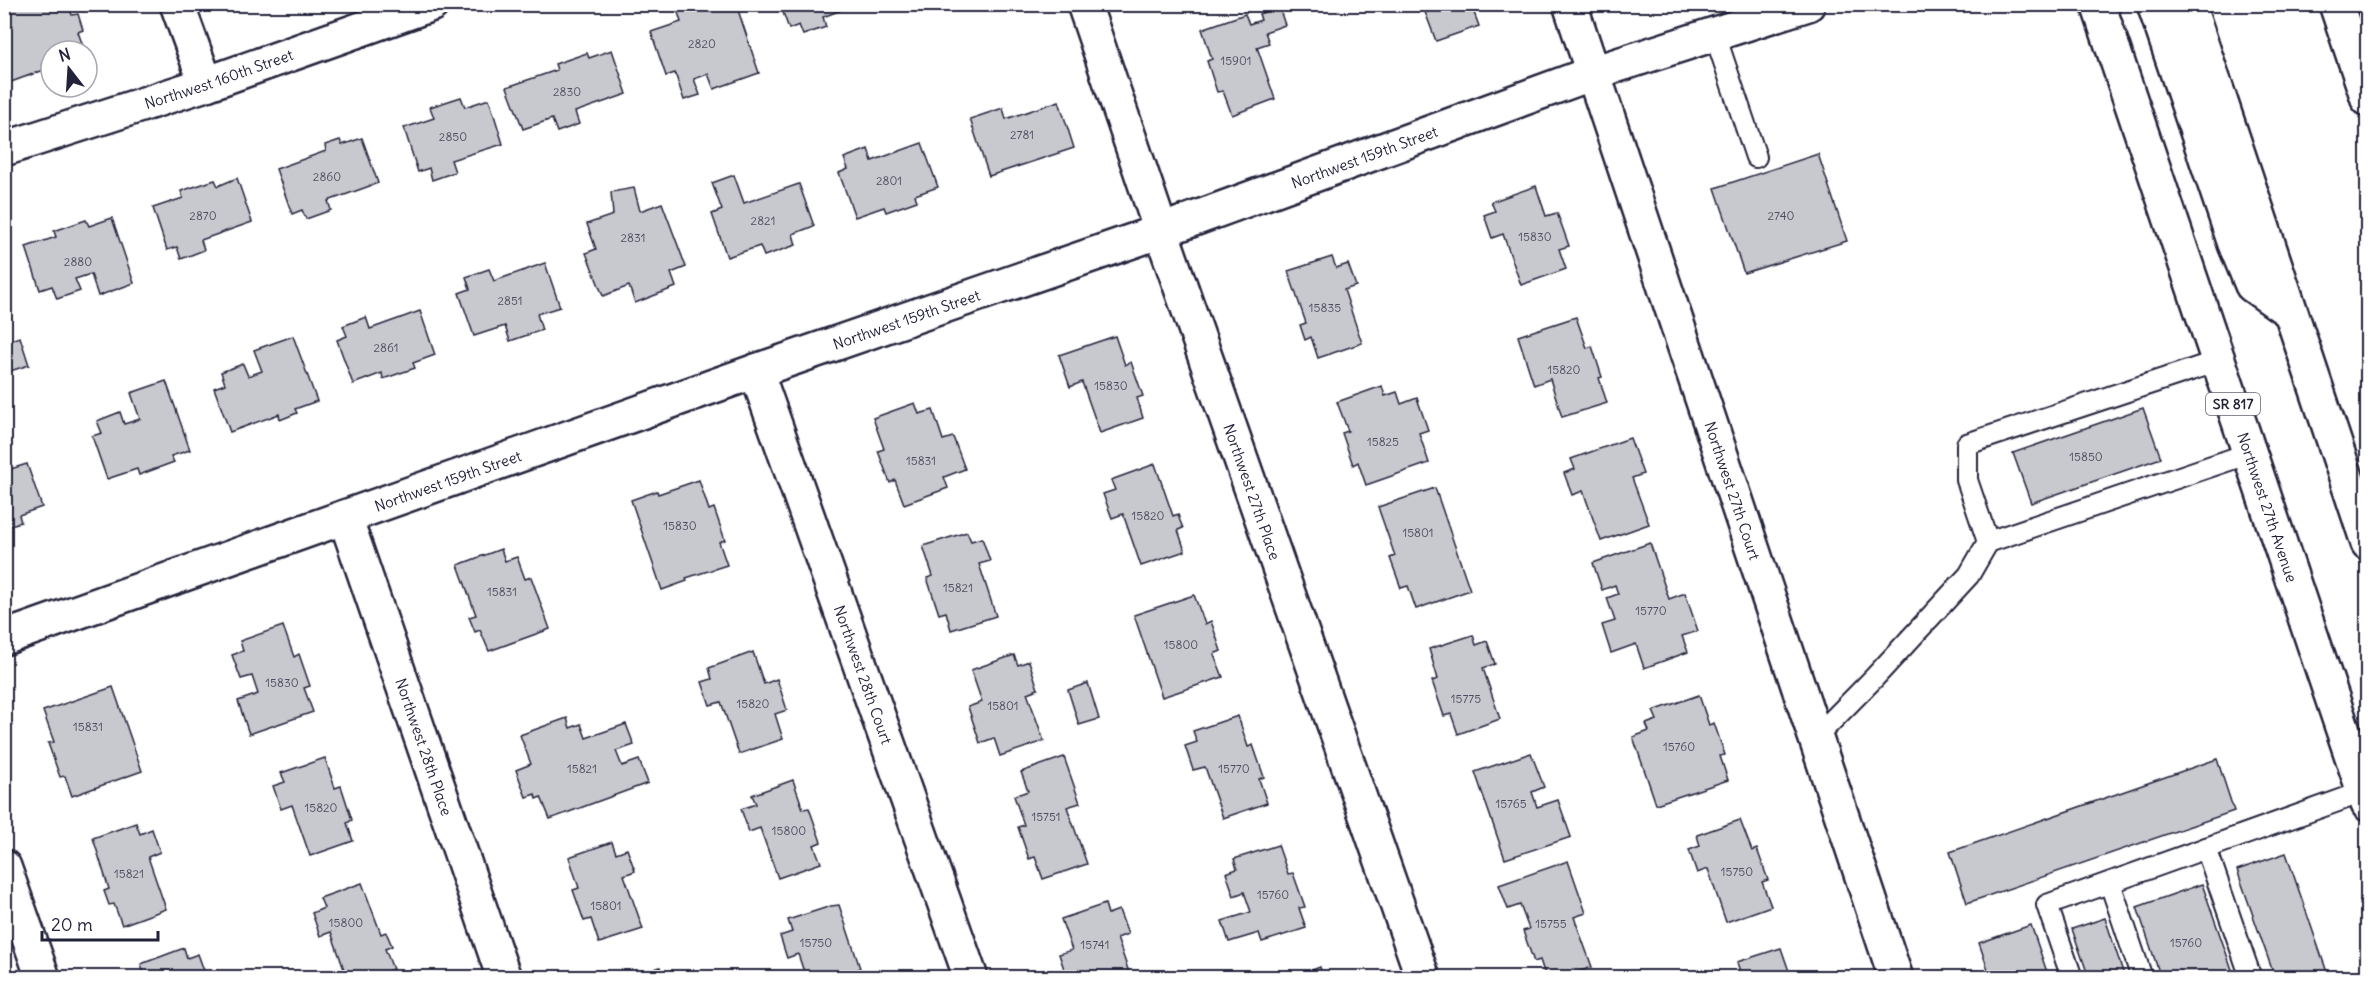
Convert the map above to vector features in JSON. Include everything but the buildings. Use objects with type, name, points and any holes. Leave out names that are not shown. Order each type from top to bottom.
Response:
[{"type":"street","points":[[177,4],[206,84]]},
{"type":"street","name":"Northwest 160th Street","points":[[4,149],[206,84],[432,4]]},
{"type":"street","name":"Northwest 27th Place","points":[[1084,4],[1161,231],[1423,978]]},
{"type":"street","name":"Northwest 27th Court","points":[[1570,4],[1896,978]]},
{"type":"street","name":"Northwest 159th Street","points":[[4,638],[756,371],[1161,231],[1593,73],[1808,4]]},
{"type":"street","name":"Northwest 27th Avenue","points":[[2098,4],[2365,798]]},
{"type":"street","points":[[2154,4],[2235,244],[2252,285],[2289,311]]},
{"type":"street","points":[[2188,4],[2367,543]]},
{"type":"street","points":[[2336,4],[2367,99]]},
{"type":"street","name":"Northwest 28th Court","points":[[756,371],[971,978]]},
{"type":"street","name":"Northwest 28th Place","points":[[345,517],[504,978]]},
{"type":"street","points":[[4,867],[43,978]]},
{"type":"lane","points":[[1715,35],[1756,157]]},
{"type":"lane","points":[[1988,542],[1967,480],[1967,444],[2218,361]]},
{"type":"lane","points":[[1816,737],[1969,575],[1988,542],[2250,453]]},
{"type":"lane","points":[[2072,978],[2047,905],[2206,848],[2365,798]]},
{"type":"lane","points":[[2206,848],[2251,978]]},
{"type":"lane","points":[[2110,883],[2142,978]]}]
